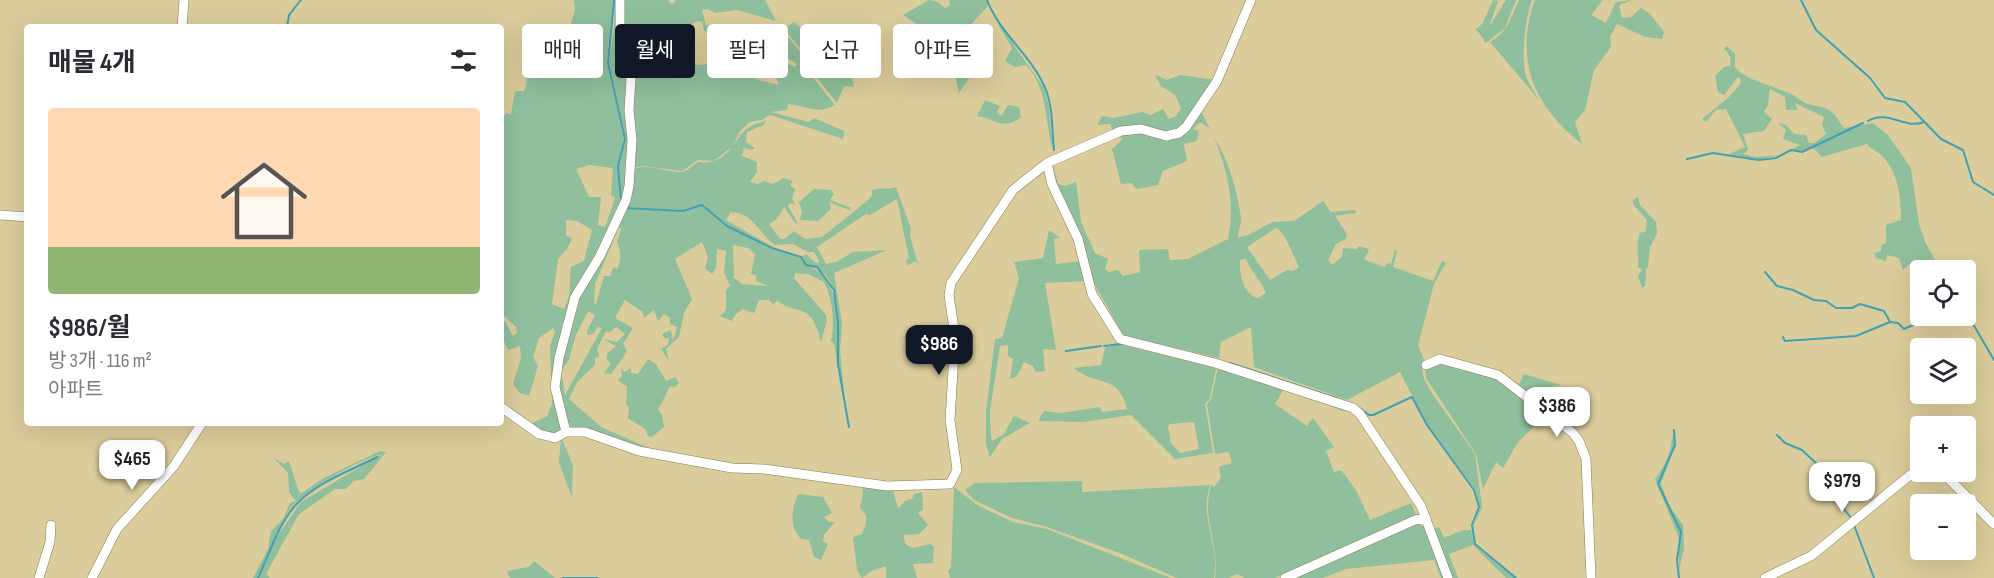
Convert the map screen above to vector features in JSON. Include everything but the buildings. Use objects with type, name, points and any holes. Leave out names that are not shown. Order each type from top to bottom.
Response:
[{"type":"street","points":[[182,24],[184,0]]},
{"type":"street","points":[[566,432],[555,387],[559,358],[575,297],[600,256],[626,200],[629,186],[632,140],[629,110],[631,80],[620,49],[620,0]]},
{"type":"street","points":[[504,409],[539,434],[555,438],[566,432],[585,432],[639,451],[732,468],[764,469],[886,486],[950,484],[957,470],[950,420],[955,336],[949,296],[951,283],[1013,190],[1047,163],[1131,128],[1166,136],[1179,133],[1193,119],[1208,96],[1251,0]]},
{"type":"street","points":[[1047,163],[1052,184],[1078,239],[1092,294],[1120,339],[1215,363],[1353,408],[1360,414],[1421,506],[1448,578]]},
{"type":"street","points":[[0,215],[24,217]]},
{"type":"street","points":[[1426,365],[1440,359],[1498,375],[1573,433],[1586,459],[1591,578]]},
{"type":"street","points":[[92,578],[117,529],[174,466],[200,426]]},
{"type":"street","points":[[1765,578],[1811,556],[1910,475]]},
{"type":"street","points":[[1952,482],[1994,524]]},
{"type":"street","points":[[1285,578],[1414,520],[1426,519]]},
{"type":"street","points":[[39,578],[50,542],[51,525]]},
{"type":"green space","points":[[574,0],[613,0],[607,63],[624,139],[618,166],[619,201],[622,204],[596,259],[580,283],[554,371],[562,427],[559,432],[548,435],[507,408],[511,408],[532,423],[547,416],[552,404],[550,346],[555,332],[553,328],[539,338],[533,357],[538,366],[529,396],[520,393],[513,384],[521,358],[520,346],[508,350],[504,341],[505,321],[513,336],[517,333],[516,327],[504,316],[504,116],[506,113],[511,114],[515,91],[524,91],[526,78],[603,78],[603,24],[571,24],[575,10]],"holes":[[[589,165],[613,168],[611,195],[615,198],[605,227],[598,225],[601,197],[589,197],[576,169]],[[566,220],[577,221],[592,230],[584,261],[571,267],[569,296],[564,309],[552,304],[558,259],[572,239],[566,235]]]},
{"type":"green space","points":[[614,0],[618,0],[621,24],[615,24],[615,78],[627,78],[630,138],[623,203],[620,201],[619,167],[626,139],[609,63],[614,28]]},
{"type":"green space","points":[[621,0],[668,0],[672,4],[676,0],[765,0],[776,21],[737,10],[715,13],[708,9],[702,10],[707,32],[704,31],[702,22],[697,21],[692,24],[621,24]]},
{"type":"green space","points":[[929,0],[938,2],[945,8],[950,5],[949,0],[986,0],[988,6],[971,24],[917,24],[903,15]]},
{"type":"green space","points":[[1493,0],[1498,1],[1489,27],[1506,0],[1516,0],[1505,28],[1486,43],[1476,29],[1482,24]]},
{"type":"green space","points":[[1519,0],[1532,0],[1525,28],[1524,61],[1527,79],[1539,100],[1490,42],[1505,29]]},
{"type":"green space","points":[[1535,0],[1603,0],[1591,15],[1606,23],[1616,2],[1632,0],[1619,5],[1622,18],[1631,17],[1641,8],[1650,14],[1664,32],[1662,39],[1645,37],[1617,24],[1610,37],[1611,47],[1594,70],[1585,110],[1575,122],[1582,144],[1551,114],[1532,80],[1527,42]]},
{"type":"green space","points":[[993,15],[1044,88],[1049,106],[1053,150],[1039,85],[1026,65],[1015,67],[1005,61],[1012,48]]},
{"type":"green space","points":[[794,22],[800,27],[800,48],[788,34],[788,26]]},
{"type":"green space","points":[[789,38],[800,52],[800,78],[814,78],[835,105],[818,110],[788,104],[787,110],[771,112],[809,122],[814,118],[844,131],[843,139],[770,115],[762,120],[750,122],[740,131],[732,147],[714,161],[698,160],[682,171],[643,166],[632,168],[631,96],[627,78],[695,78],[695,63],[707,64],[707,78],[756,78],[779,85],[776,78],[788,78],[788,64],[795,67],[797,64],[788,59]]},
{"type":"green space","points":[[1727,46],[1735,54],[1735,67],[1747,77],[1795,96],[1805,103],[1829,110],[1844,128],[1873,123],[1887,134],[1911,168],[1919,224],[1926,244],[1935,260],[1910,260],[1910,264],[1903,270],[1899,258],[1887,255],[1886,261],[1876,258],[1874,253],[1881,251],[1881,245],[1886,243],[1886,225],[1901,220],[1899,195],[1888,163],[1867,144],[1822,157],[1812,147],[1802,151],[1791,150],[1800,145],[1783,139],[1786,130],[1778,123],[1786,125],[1794,134],[1806,135],[1809,143],[1814,143],[1826,134],[1822,124],[1824,117],[1795,103],[1798,110],[1786,110],[1785,97],[1770,89],[1768,105],[1764,112],[1772,119],[1764,131],[1743,134],[1748,150],[1743,154],[1755,157],[1782,155],[1759,159],[1729,154],[1745,147],[1726,109],[1716,110],[1706,122],[1702,119],[1729,97],[1741,83],[1739,76],[1724,95],[1718,92],[1715,76],[1724,67],[1730,66],[1731,60],[1724,48]]},
{"type":"green space","points":[[1155,75],[1167,80],[1180,75],[1216,80],[1178,132],[1114,133],[1110,124],[1097,125],[1102,116],[1113,118],[1142,112],[1151,115],[1163,109],[1169,119],[1176,116],[1181,108],[1175,95],[1161,86]]},
{"type":"green space","points":[[817,78],[851,78],[854,87],[844,86],[837,103]]},
{"type":"green space","points":[[956,78],[969,78],[959,93]]},
{"type":"green space","points":[[985,100],[1000,106],[997,112],[999,115],[1002,115],[1008,105],[1019,107],[1021,117],[1004,124],[977,116]]},
{"type":"green space","points":[[1201,111],[1210,129],[1200,122],[1193,129],[1199,131],[1197,141],[1184,144],[1187,161],[1163,171],[1158,185],[1137,189],[1131,183],[1121,184],[1112,149],[1122,140],[1120,135],[1053,165],[1058,184],[1065,186],[1076,182],[1081,222],[1095,253],[1108,259],[1105,269],[1109,272],[1118,270],[1123,276],[1140,272],[1139,250],[1168,249],[1170,260],[1188,259],[1228,239],[1231,199],[1223,162],[1214,137],[1232,176],[1241,220],[1238,237],[1246,236],[1273,222],[1294,221],[1323,201],[1331,212],[1355,210],[1356,213],[1335,216],[1347,234],[1346,239],[1336,244],[1328,260],[1332,265],[1342,257],[1343,248],[1357,249],[1359,246],[1369,249],[1364,260],[1385,267],[1387,263],[1391,264],[1395,250],[1397,251],[1393,267],[1433,281],[1442,261],[1446,263],[1434,284],[1418,345],[1425,362],[1421,364],[1424,379],[1475,454],[1482,507],[1473,528],[1480,507],[1475,489],[1427,425],[1400,372],[1347,400],[1254,367],[1251,327],[1221,342],[1219,358],[1124,336],[1092,280],[1078,230],[1053,181],[1051,164],[1096,142],[1124,132],[1137,130],[1173,136],[1181,133]],"holes":[[[1276,228],[1286,240],[1299,267],[1293,271],[1287,270],[1270,280],[1247,247]],[[1246,259],[1266,293],[1258,298],[1249,293],[1243,283],[1240,260]]]},
{"type":"green space","points":[[766,119],[764,125],[747,132],[746,142],[755,148],[752,150],[744,148],[742,156],[757,162],[757,172],[750,182],[758,184],[764,181],[773,184],[784,178],[793,181],[790,185],[795,189],[792,199],[795,204],[790,203],[788,206],[796,224],[784,207],[777,219],[769,224],[780,239],[784,239],[794,231],[805,239],[822,237],[867,201],[872,196],[872,190],[896,187],[911,229],[910,236],[918,264],[915,261],[907,266],[906,260],[909,258],[897,199],[870,215],[866,214],[817,247],[826,264],[836,262],[853,252],[887,250],[834,273],[842,324],[840,350],[846,415],[839,370],[838,306],[829,279],[819,270],[806,264],[802,257],[806,254],[816,263],[820,262],[814,252],[808,252],[793,244],[775,245],[751,220],[739,213],[731,212],[726,220],[778,250],[727,225],[702,205],[683,210],[624,207],[632,170],[650,167],[681,172],[698,162],[720,159],[744,131]]},
{"type":"green space","points":[[814,189],[831,190],[834,194],[830,200],[851,208],[849,210],[829,202],[831,209],[818,221],[800,220],[802,211],[799,202]]},
{"type":"green space","points":[[1638,197],[1640,205],[1656,222],[1657,233],[1650,247],[1645,286],[1642,288],[1638,276],[1642,270],[1638,267],[1638,242],[1640,233],[1646,231],[1647,220],[1633,204],[1633,200]]},
{"type":"green space","points":[[702,206],[726,226],[772,249],[801,258],[805,265],[818,271],[827,280],[836,306],[837,364],[834,344],[831,341],[833,319],[831,304],[824,282],[808,274],[795,273],[794,278],[826,315],[827,320],[821,342],[813,320],[808,315],[778,301],[773,304],[769,300],[759,300],[754,313],[743,309],[732,321],[720,316],[726,310],[726,290],[730,286],[724,273],[726,251],[717,249],[716,268],[712,274],[705,268],[708,257],[702,242],[675,259],[692,299],[684,313],[679,337],[666,349],[669,361],[661,349],[668,345],[669,338],[664,338],[662,334],[671,330],[673,341],[677,327],[670,324],[670,318],[664,314],[658,321],[654,310],[644,318],[643,312],[625,300],[615,318],[633,328],[623,344],[627,352],[611,374],[604,373],[611,364],[607,360],[607,354],[616,346],[603,339],[617,342],[625,334],[616,327],[610,332],[606,331],[597,349],[599,357],[595,358],[595,365],[577,382],[569,399],[601,427],[651,449],[677,456],[567,430],[557,387],[577,297],[624,208],[683,212]],"holes":[[[619,227],[621,229],[617,242],[620,251],[618,266],[617,269],[614,267],[610,276],[604,276],[596,304],[594,303],[595,284]],[[733,245],[748,248],[755,254],[751,274],[756,275],[756,281],[768,286],[742,284],[734,278]],[[588,311],[595,315],[587,335],[593,334],[598,327],[602,328],[565,395],[561,371],[569,360],[576,335]]]},
{"type":"green space","points":[[1049,230],[1060,238],[1054,239],[1056,264],[1082,261],[1086,281],[1045,283],[1056,350],[1043,349],[1045,371],[1035,372],[1033,366],[1024,362],[1017,376],[1010,379],[1013,359],[1008,356],[1008,345],[1000,346],[990,411],[991,438],[993,441],[1004,434],[1014,416],[1030,423],[1002,439],[990,457],[986,444],[986,412],[995,339],[1002,338],[1019,278],[1014,262],[1043,258]]},
{"type":"green space","points":[[1118,344],[1216,368],[1210,398],[1205,404],[1213,453],[1175,459],[1131,415],[1083,422],[1038,421],[1044,411],[1060,413],[1100,407],[1102,412],[1127,409],[1118,390],[1112,385],[1082,374],[1074,368],[1101,365],[1105,348]],"holes":[[[1194,422],[1199,449],[1180,453],[1171,443],[1168,426]]]},
{"type":"green space","points":[[648,359],[656,364],[666,381],[675,377],[679,383],[675,387],[670,386],[658,410],[662,415],[664,427],[652,437],[648,436],[645,429],[628,418],[627,387],[618,380],[622,376],[621,369],[625,372],[631,368],[631,373],[638,374]]},
{"type":"green space","points":[[1440,360],[1497,376],[1537,407],[1534,412],[1538,423],[1518,442],[1503,468],[1496,462],[1483,489],[1476,454],[1426,378],[1425,368]]},
{"type":"green space","points":[[1217,364],[1317,396],[1353,411],[1343,411],[1285,387],[1275,404],[1307,426],[1313,418],[1334,447],[1326,451],[1334,472],[1341,470],[1356,490],[1370,520],[1411,503],[1416,515],[1275,578],[1245,578],[1237,574],[1228,578],[1215,578],[1215,555],[1208,509],[1209,497],[1211,485],[1214,487],[1221,478],[1219,467],[1232,463],[1229,452],[1215,454],[1207,404],[1211,399],[1218,367],[1221,367]]},
{"type":"green space","points":[[1524,374],[1561,385],[1551,387],[1537,404],[1517,388]]},
{"type":"green space","points":[[1674,430],[1675,445],[1661,484],[1670,507],[1683,525],[1684,549],[1679,570],[1679,538],[1655,479],[1666,461]]},
{"type":"green space","points":[[561,437],[573,465],[572,497],[559,463]]},
{"type":"green space","points":[[380,451],[386,452],[364,479],[354,481],[346,489],[335,489],[299,514],[266,574],[270,578],[259,578],[276,538],[301,502],[382,454],[360,462],[334,476],[298,500],[272,542],[257,578],[253,578],[268,549],[271,531],[283,519],[290,503],[296,501],[289,492],[288,473],[273,457],[284,464],[289,461],[299,492],[302,493],[322,479]]},
{"type":"green space","points":[[1082,481],[1082,492],[1210,485],[1207,509],[1214,554],[1214,578],[1177,578],[1122,554],[1047,527],[1012,518],[974,500],[965,490],[975,483]]},
{"type":"green space","points":[[862,484],[892,487],[898,509],[906,500],[912,499],[914,494],[922,492],[923,509],[918,513],[928,525],[919,534],[903,535],[906,545],[914,548],[930,544],[934,547],[933,563],[913,564],[917,578],[886,578],[886,566],[871,571],[862,578],[857,570],[853,537],[862,534],[866,520],[860,508],[863,494]]},
{"type":"green space","points":[[954,487],[979,506],[1013,522],[1047,529],[1171,578],[950,578],[948,570],[951,568]]},
{"type":"green space","points":[[798,494],[823,497],[832,513],[824,517],[829,522],[835,522],[824,535],[823,541],[828,544],[821,560],[814,557],[809,540],[801,539],[794,528],[793,512]]},
{"type":"green space","points":[[1419,524],[1424,527],[1445,578],[1441,578],[1434,560],[1346,569],[1323,578],[1296,578],[1406,527]]},
{"type":"green space","points":[[1439,527],[1444,538],[1463,530],[1471,530],[1474,545],[1515,578],[1506,578],[1473,545],[1449,554],[1458,578],[1452,578],[1433,529]]},
{"type":"green space","points":[[534,561],[555,578],[510,578],[507,571],[529,567]]},
{"type":"waterway","points":[[288,24],[289,15],[301,0]]},
{"type":"waterway","points":[[614,0],[608,63],[625,139],[618,166],[621,203]]},
{"type":"waterway","points":[[987,0],[1000,24],[1033,67],[1046,90],[1051,112],[1054,150]]},
{"type":"waterway","points":[[1801,0],[1816,30],[1870,78],[1885,98],[1905,102],[1941,139],[1963,150],[1973,182],[1994,195]]},
{"type":"waterway","points":[[1868,121],[1883,117],[1910,124],[1924,122]]},
{"type":"waterway","points":[[1687,159],[1713,153],[1759,160],[1776,158],[1791,150],[1802,152],[1863,123]]},
{"type":"waterway","points":[[626,208],[683,211],[702,205],[727,226],[772,248],[801,257],[806,265],[817,267],[834,290],[838,321],[838,364],[849,427]]},
{"type":"waterway","points":[[1765,272],[1777,286],[1793,290],[1814,300],[1826,301],[1836,308],[1852,308],[1860,304],[1884,311],[1890,322],[1898,323],[1904,329],[1932,317],[1957,324],[1973,324],[1994,360]]},
{"type":"waterway","points":[[1783,337],[1785,341],[1856,336],[1890,322]]},
{"type":"waterway","points":[[1104,346],[1121,344]]},
{"type":"waterway","points":[[1066,351],[1101,346]]},
{"type":"waterway","points":[[1230,363],[1339,399]]},
{"type":"waterway","points":[[1358,407],[1369,415],[1373,415],[1412,397],[1427,425],[1474,490],[1479,507],[1472,525],[1475,544],[1516,578]]},
{"type":"waterway","points":[[1674,430],[1675,445],[1658,484],[1681,532],[1677,560],[1679,578]]},
{"type":"waterway","points":[[1777,435],[1785,443],[1802,450],[1819,466],[1836,499],[1852,519]]},
{"type":"waterway","points":[[258,578],[283,523],[294,507],[322,484],[377,457]]},
{"type":"waterway","points":[[1854,525],[1874,578]]},
{"type":"waterway","points":[[563,578],[597,578]]}]
